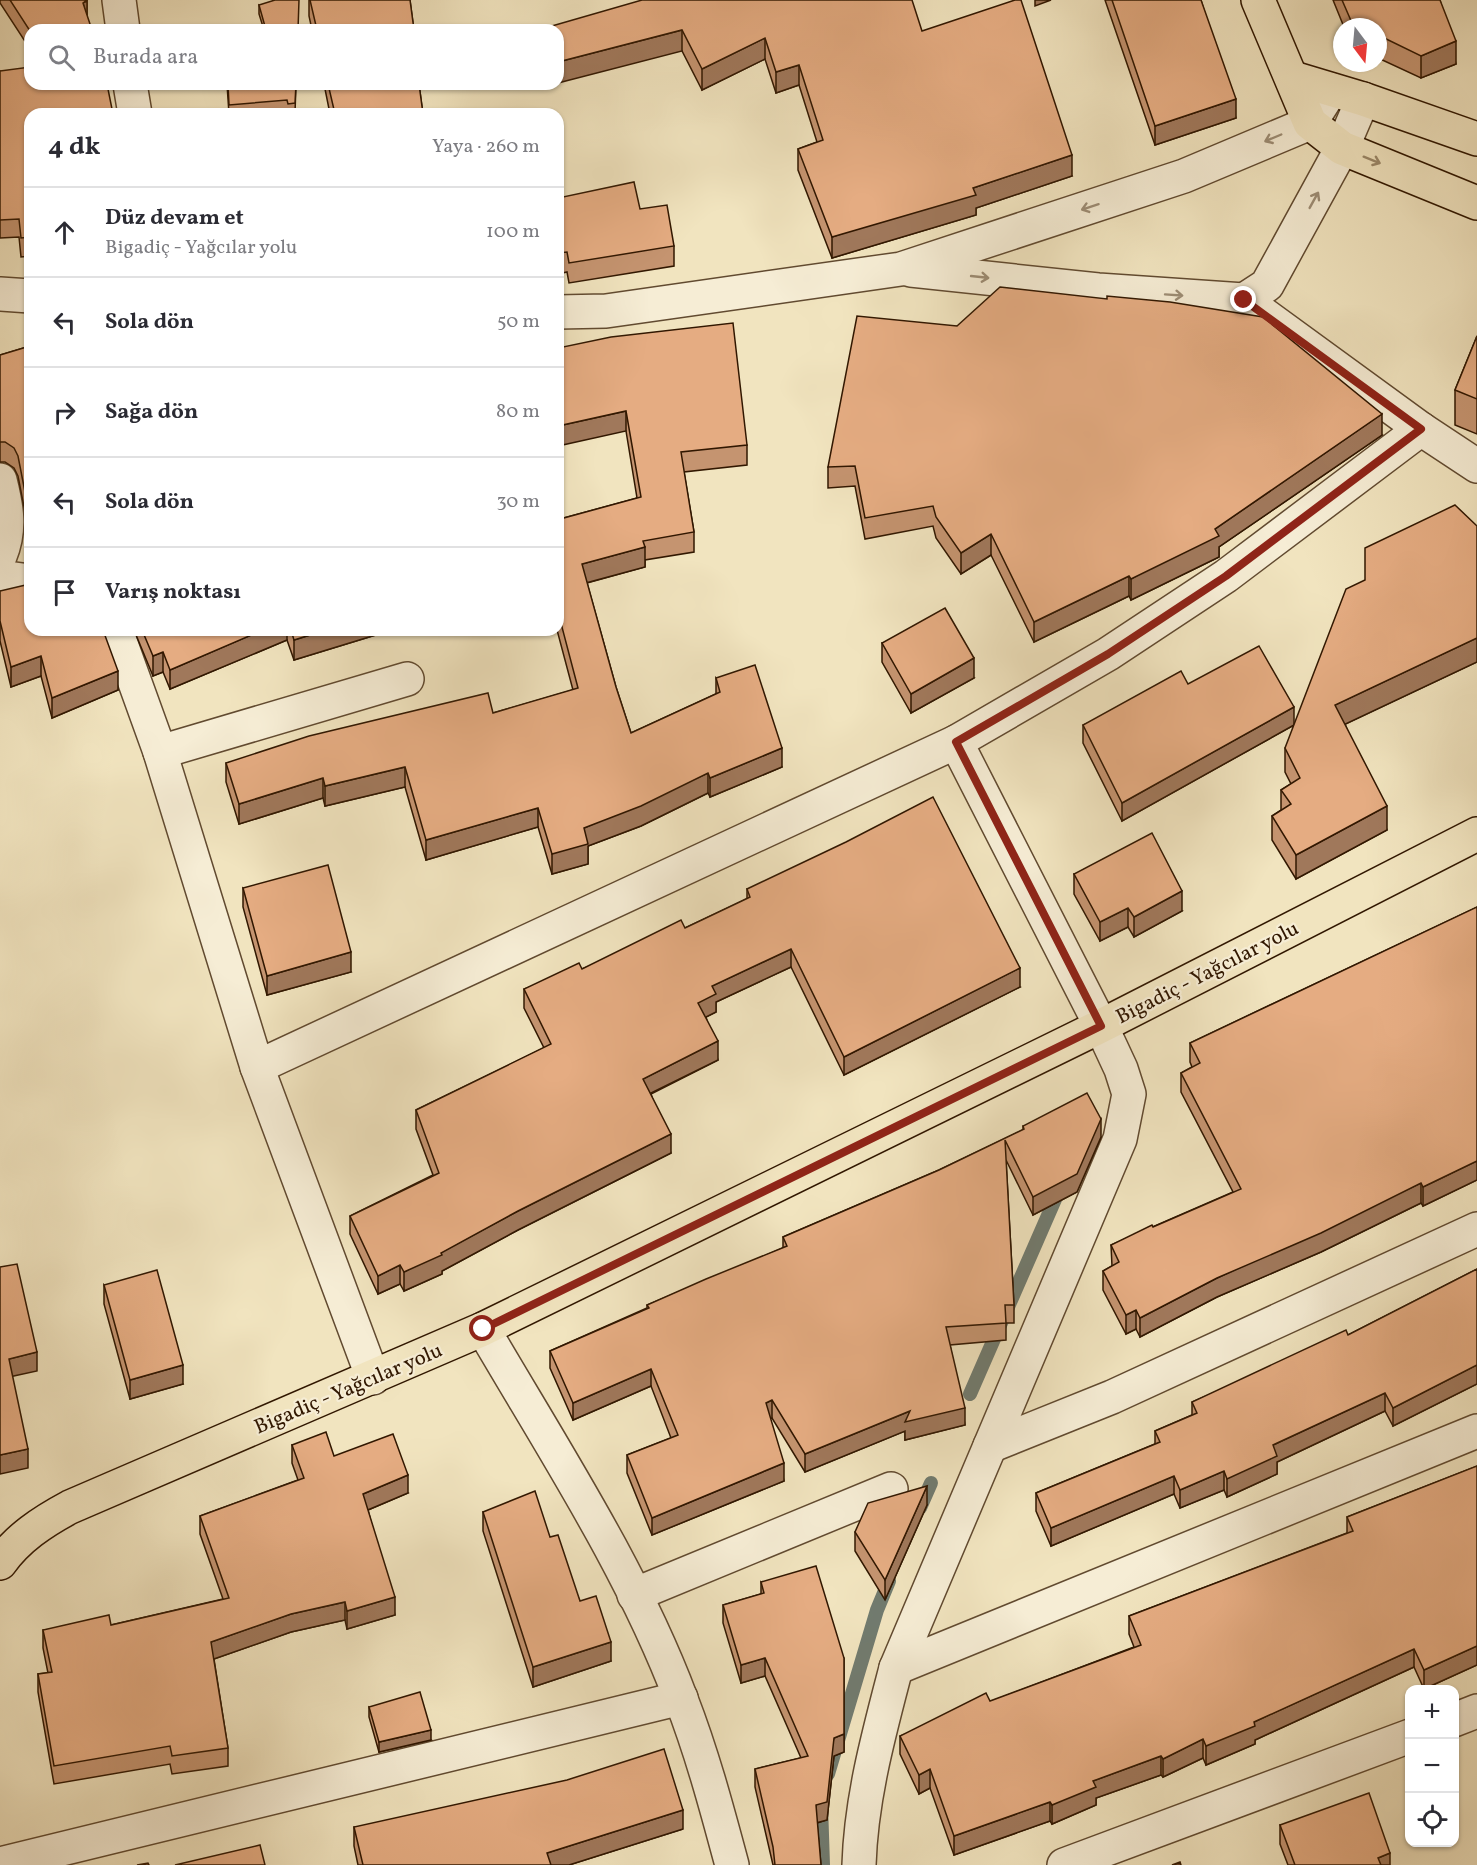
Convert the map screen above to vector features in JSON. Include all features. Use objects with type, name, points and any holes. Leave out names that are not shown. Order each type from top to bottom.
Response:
[{"type":"main road","points":[[1258,0],[1293,78],[1310,123],[1342,148],[1477,203]]},
{"type":"main road","points":[[1293,78],[1363,99],[1477,139]]},
{"type":"main road","name":"Bigadiç - Yağcılar yolu","points":[[0,1563],[10,1550],[39,1524],[69,1507],[483,1329],[1101,1026],[1477,834]]},
{"type":"street","points":[[119,0],[122,24]]},
{"type":"street","points":[[131,90],[134,108]]},
{"type":"street","points":[[564,312],[606,311],[901,269],[1184,176],[1310,123],[1331,90]]},
{"type":"street","points":[[1244,300],[1267,285],[1342,148],[1363,99]]},
{"type":"street","points":[[901,269],[1098,290],[1244,300],[1421,429],[1477,466]]},
{"type":"street","points":[[0,294],[24,296]]},
{"type":"street","points":[[257,1067],[956,742],[1108,654],[1226,576],[1421,429]]},
{"type":"street","points":[[0,480],[9,520],[7,537],[0,556]]},
{"type":"street","points":[[0,577],[24,580]]},
{"type":"street","points":[[118,636],[160,752],[257,1067],[373,1378]]},
{"type":"street","points":[[160,752],[407,679]]},
{"type":"street","points":[[859,1865],[873,1755],[896,1668],[1120,1139],[1129,1094],[1121,1069],[1101,1026],[956,742]]},
{"type":"street","points":[[990,1446],[1112,1396],[1477,1229]]},
{"type":"street","points":[[483,1329],[579,1493],[634,1595],[681,1698],[713,1793],[732,1865]]},
{"type":"street","points":[[896,1668],[1477,1431]]},
{"type":"street","points":[[634,1595],[891,1489]]},
{"type":"street","points":[[0,1864],[681,1698]]},
{"type":"street","points":[[1459,1718],[1477,1711]]},
{"type":"street","points":[[1064,1865],[1405,1738]]},
{"type":"building","points":[[10,0],[87,0],[83,3],[90,24],[25,24]]},
{"type":"building","points":[[275,0],[299,0],[298,24],[264,24],[259,5]]},
{"type":"building","points":[[310,0],[410,0],[413,24],[316,24]]},
{"type":"building","points":[[642,0],[912,0],[922,31],[1021,0],[1072,155],[973,188],[976,195],[832,237],[798,149],[823,140],[799,65],[776,72],[765,38],[702,69],[682,30],[564,60],[564,24],[559,24]]},
{"type":"building","points":[[1112,0],[1201,0],[1236,99],[1155,126]]},
{"type":"building","points":[[1342,0],[1440,0],[1456,41],[1421,56],[1387,39],[1387,18],[1350,18]]},
{"type":"building","points":[[24,68],[24,90],[108,90],[112,108],[24,108],[24,238],[21,238],[19,219],[0,220],[0,71]]},
{"type":"building","points":[[228,90],[296,90],[295,103],[288,104],[287,100],[229,105]]},
{"type":"building","points":[[329,90],[420,90],[422,108],[334,108]]},
{"type":"building","points":[[634,182],[640,209],[667,205],[674,246],[569,263],[567,252],[564,252],[564,197]]},
{"type":"building","points":[[1000,287],[1107,299],[1107,296],[1170,302],[1263,317],[1382,414],[1215,529],[1219,536],[1131,579],[1129,576],[1034,622],[991,534],[961,553],[936,517],[933,506],[865,518],[855,466],[828,467],[857,316],[957,326]]},
{"type":"building","points":[[733,323],[747,445],[681,452],[694,532],[643,541],[645,547],[582,564],[631,733],[720,692],[716,678],[755,665],[782,748],[710,778],[708,773],[641,806],[584,828],[588,844],[552,854],[538,808],[426,840],[405,767],[325,786],[323,778],[239,804],[226,763],[309,736],[488,693],[493,713],[578,688],[564,635],[564,518],[641,497],[626,411],[564,425],[564,347],[611,337]]},
{"type":"building","points":[[1477,336],[1477,399],[1455,390]]},
{"type":"building","points":[[24,348],[24,487],[18,456],[14,448],[5,442],[0,442],[0,355]]},
{"type":"building","points":[[1455,505],[1477,526],[1477,638],[1335,705],[1387,806],[1296,855],[1272,816],[1291,804],[1281,790],[1300,778],[1285,748],[1346,589],[1365,580],[1365,548]]},
{"type":"building","points":[[24,585],[24,636],[105,636],[118,671],[52,698],[41,656],[11,667],[0,621],[0,591]]},
{"type":"building","points":[[945,608],[974,658],[911,694],[882,643]]},
{"type":"building","points":[[145,636],[249,636],[170,670],[163,652],[153,656]]},
{"type":"building","points":[[293,636],[307,636],[294,640]]},
{"type":"building","points":[[1259,646],[1294,707],[1122,803],[1083,725],[1181,671],[1188,684]]},
{"type":"building","points":[[933,797],[1020,968],[844,1057],[791,949],[712,986],[716,994],[698,1003],[718,1041],[643,1079],[671,1134],[518,1211],[441,1253],[442,1255],[404,1272],[400,1265],[378,1276],[350,1216],[439,1173],[416,1110],[551,1044],[524,989],[579,963],[582,969],[681,920],[685,928],[750,897],[747,889]]},
{"type":"building","points":[[1152,833],[1182,891],[1134,917],[1128,908],[1100,922],[1074,874]]},
{"type":"building","points":[[328,865],[351,952],[267,976],[243,888]]},
{"type":"building","points":[[1477,907],[1477,1161],[1423,1187],[1421,1183],[1321,1233],[1217,1278],[1140,1318],[1136,1310],[1126,1315],[1103,1271],[1119,1262],[1111,1245],[1152,1225],[1153,1227],[1241,1189],[1181,1073],[1200,1063],[1190,1043]]},
{"type":"building","points":[[1087,1093],[1101,1119],[1077,1174],[1033,1197],[1005,1140],[1014,1305],[1005,1305],[1006,1323],[946,1327],[965,1408],[905,1422],[910,1411],[805,1454],[772,1400],[766,1403],[784,1463],[652,1518],[627,1455],[678,1435],[651,1369],[573,1403],[550,1351],[649,1308],[647,1305],[787,1246],[783,1237],[939,1170],[1024,1129],[1023,1126]]},
{"type":"building","points":[[17,1264],[37,1352],[9,1359],[28,1449],[0,1455],[0,1267]]},
{"type":"building","points":[[1477,1269],[1477,1365],[1393,1408],[1385,1393],[1273,1445],[1277,1456],[1227,1479],[1224,1471],[1180,1490],[1174,1476],[1051,1528],[1036,1493],[1160,1442],[1155,1431],[1197,1413],[1192,1402],[1346,1330],[1348,1335]]},
{"type":"building","points":[[157,1270],[183,1365],[130,1380],[104,1285]]},
{"type":"building","points":[[326,1432],[334,1456],[393,1434],[408,1475],[363,1494],[395,1597],[347,1611],[345,1602],[291,1614],[211,1642],[228,1748],[172,1756],[170,1746],[54,1766],[38,1674],[52,1672],[43,1630],[109,1615],[111,1625],[229,1598],[200,1516],[304,1478],[292,1445]]},
{"type":"building","points":[[1477,1466],[1477,1646],[1424,1670],[1414,1649],[1254,1722],[1255,1726],[1206,1746],[1203,1739],[1163,1759],[1161,1756],[1093,1781],[1096,1787],[1052,1805],[1050,1802],[954,1836],[930,1769],[919,1775],[900,1736],[986,1693],[990,1701],[1141,1645],[1129,1616],[1353,1531],[1347,1517]]},
{"type":"building","points":[[927,1486],[885,1580],[855,1532],[868,1503]]},
{"type":"building","points":[[535,1491],[550,1537],[558,1535],[580,1601],[596,1596],[611,1642],[533,1667],[483,1512]]},
{"type":"building","points":[[816,1566],[844,1658],[844,1734],[834,1738],[827,1802],[816,1805],[821,1865],[775,1865],[755,1769],[808,1756],[765,1658],[741,1665],[723,1605],[764,1593],[761,1582]]},
{"type":"building","points":[[420,1692],[431,1730],[379,1742],[369,1707]]},
{"type":"building","points":[[664,1749],[683,1810],[547,1853],[551,1865],[363,1865],[354,1827],[567,1780]]},
{"type":"building","points":[[1369,1793],[1390,1853],[1378,1858],[1381,1865],[1295,1865],[1280,1825]]},
{"type":"building","points":[[260,1845],[265,1865],[175,1865]]},
{"type":"waterway","points":[[970,1394],[1060,1188]]},
{"type":"waterway","points":[[920,1508],[931,1483]]},
{"type":"waterway","points":[[828,1774],[877,1610],[889,1581]]},
{"type":"waterway","points":[[821,1805],[823,1865]]},
{"type":"route","points":[[483,1329],[1101,1026],[956,742],[1108,654],[1226,576],[1421,429],[1244,300]]}]
